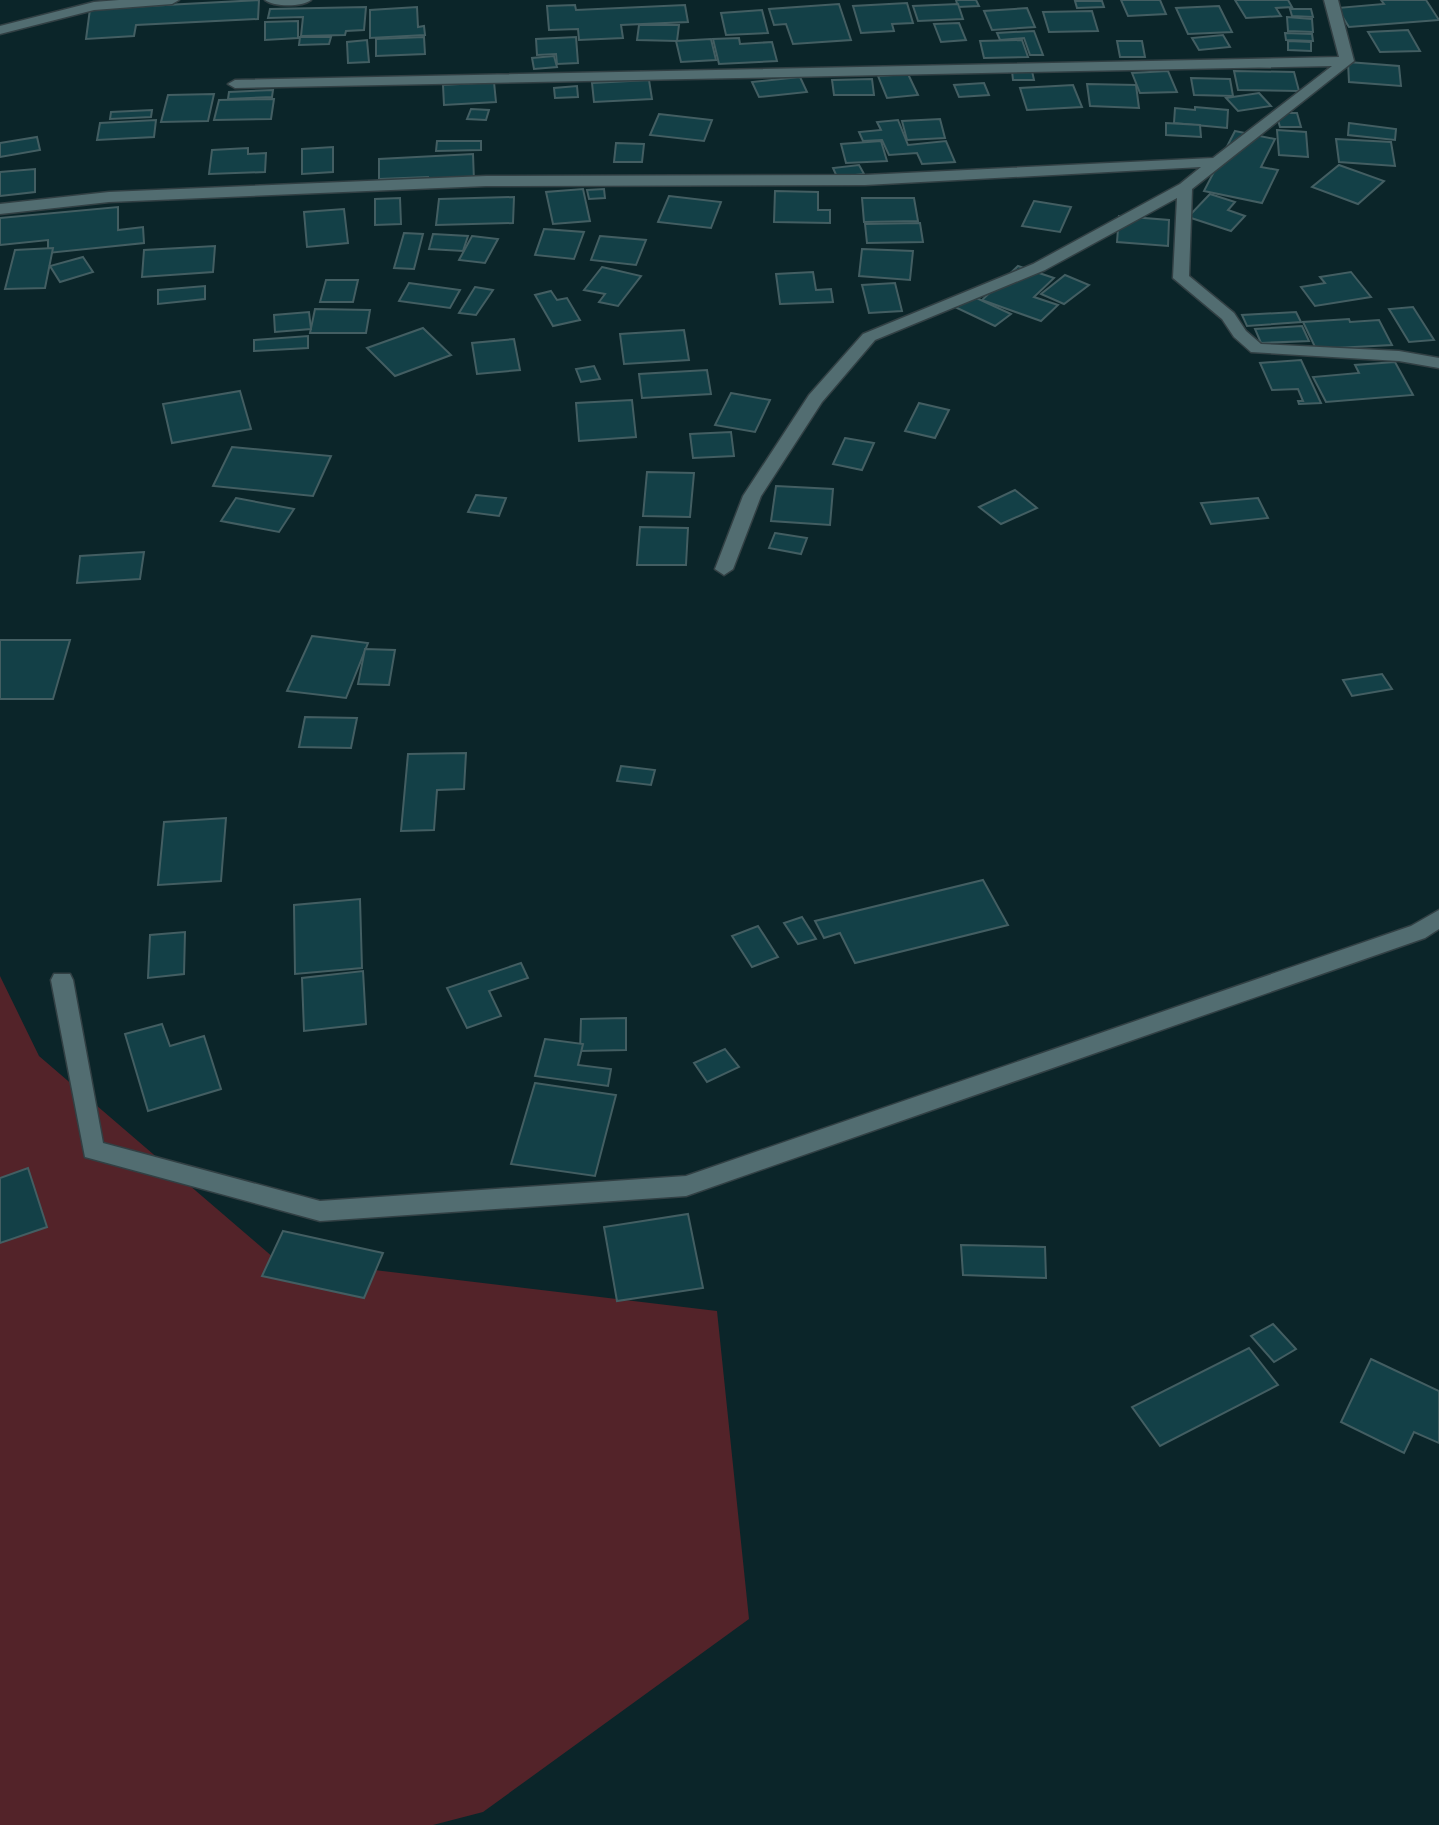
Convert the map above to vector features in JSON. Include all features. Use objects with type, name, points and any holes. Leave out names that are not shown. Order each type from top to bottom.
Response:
[{"type":"street","points":[[0,30],[94,6],[172,0]]},
{"type":"street","points":[[272,0],[304,0]]},
{"type":"street","points":[[1331,0],[1347,61]]},
{"type":"street","points":[[235,84],[1347,61]]},
{"type":"street","points":[[724,569],[752,496],[815,399],[869,337],[1039,267],[1185,187],[1347,61]]},
{"type":"street","points":[[0,209],[109,197],[486,181],[865,180],[1216,162]]},
{"type":"street","points":[[1185,187],[1184,235],[1178,258],[1181,278],[1228,316],[1240,334],[1257,349],[1399,356],[1439,363]]},
{"type":"street","points":[[62,980],[93,1150],[320,1211],[686,1186],[1418,932],[1439,918]]},
{"type":"shaded area","points":[[0,976],[39,1056],[274,1258],[717,1311],[749,1619],[483,1812],[433,1825],[0,1825]]},
{"type":"building","points":[[259,0],[258,19],[136,25],[134,36],[86,39],[90,9]]},
{"type":"building","points":[[956,0],[976,0],[979,6],[958,7]]},
{"type":"building","points":[[1121,0],[1160,0],[1166,14],[1128,16]]},
{"type":"building","points":[[1235,0],[1288,0],[1292,7],[1276,8],[1281,16],[1246,18]]},
{"type":"building","points":[[1381,0],[1426,0],[1439,20],[1349,27],[1337,8],[1384,4]]},
{"type":"building","points":[[1075,1],[1102,1],[1104,7],[1077,8]]},
{"type":"building","points":[[907,3],[913,23],[892,24],[894,31],[861,33],[853,6]]},
{"type":"building","points":[[839,4],[851,40],[793,44],[786,24],[774,25],[769,9]]},
{"type":"building","points":[[958,4],[963,19],[918,21],[913,6]]},
{"type":"building","points":[[575,5],[576,10],[685,5],[688,22],[621,25],[623,38],[579,40],[578,29],[549,30],[547,6]]},
{"type":"building","points":[[1219,6],[1232,32],[1188,34],[1176,8]]},
{"type":"building","points":[[366,7],[364,30],[346,31],[345,35],[301,36],[303,17],[268,18],[270,9]]},
{"type":"building","points":[[417,7],[418,27],[424,26],[425,35],[370,38],[370,10]]},
{"type":"building","points":[[1027,8],[1035,27],[992,30],[984,11]]},
{"type":"building","points":[[1290,9],[1311,9],[1313,17],[1292,16]]},
{"type":"building","points":[[762,10],[768,33],[726,35],[721,13]]},
{"type":"building","points":[[1092,11],[1098,31],[1049,32],[1043,12]]},
{"type":"building","points":[[1287,17],[1312,19],[1313,32],[1288,31]]},
{"type":"building","points":[[298,21],[298,38],[265,40],[265,22]]},
{"type":"building","points":[[959,23],[966,40],[941,42],[934,24]]},
{"type":"building","points":[[639,25],[679,25],[677,41],[637,40]]},
{"type":"building","points":[[1408,30],[1420,51],[1380,52],[1368,32]]},
{"type":"building","points":[[1034,31],[1043,55],[1030,55],[1024,38],[1000,40],[997,33]]},
{"type":"building","points":[[1285,33],[1312,34],[1313,41],[1286,40]]},
{"type":"building","points":[[1223,35],[1230,47],[1199,50],[1192,38]]},
{"type":"building","points":[[300,37],[331,37],[329,44],[299,45]]},
{"type":"building","points":[[424,37],[425,54],[376,56],[376,39]]},
{"type":"building","points":[[576,37],[578,63],[557,64],[556,54],[537,55],[536,39]]},
{"type":"building","points":[[739,38],[740,44],[772,42],[777,61],[719,64],[713,39]]},
{"type":"building","points":[[711,39],[716,60],[681,62],[676,41]]},
{"type":"building","points":[[367,40],[369,62],[348,63],[347,42]]},
{"type":"building","points":[[1022,40],[1028,57],[984,58],[980,41]]},
{"type":"building","points":[[1117,41],[1142,41],[1145,57],[1120,57]]},
{"type":"building","points":[[1288,41],[1311,42],[1311,51],[1288,50]]},
{"type":"building","points":[[554,56],[557,67],[534,69],[532,58]]},
{"type":"building","points":[[1348,62],[1399,66],[1401,86],[1349,82]]},
{"type":"building","points":[[1012,71],[1032,71],[1034,80],[1013,80]]},
{"type":"building","points":[[1168,71],[1177,92],[1140,93],[1132,73]]},
{"type":"building","points":[[1234,71],[1294,72],[1299,91],[1238,90]]},
{"type":"building","points":[[908,74],[918,95],[887,98],[878,76]]},
{"type":"building","points":[[800,77],[807,92],[759,97],[752,82]]},
{"type":"building","points":[[1191,78],[1230,79],[1233,96],[1194,95]]},
{"type":"building","points":[[872,79],[874,95],[834,95],[832,80]]},
{"type":"building","points":[[649,80],[652,99],[594,102],[592,83]]},
{"type":"building","points":[[494,82],[496,102],[444,105],[443,85]]},
{"type":"building","points":[[984,83],[989,95],[959,97],[954,85]]},
{"type":"building","points":[[1087,84],[1136,85],[1139,108],[1090,106]]},
{"type":"building","points":[[1073,85],[1082,107],[1027,110],[1020,88]]},
{"type":"building","points":[[577,86],[578,97],[555,98],[554,88]]},
{"type":"building","points":[[273,90],[272,97],[228,99],[229,92]]},
{"type":"building","points":[[1259,93],[1271,106],[1238,111],[1226,98]]},
{"type":"building","points":[[214,94],[208,121],[161,122],[168,95]]},
{"type":"building","points":[[274,99],[271,119],[214,120],[219,100]]},
{"type":"building","points":[[1195,107],[1228,110],[1227,128],[1174,123],[1175,108],[1195,110]]},
{"type":"building","points":[[471,109],[489,110],[486,120],[467,119]]},
{"type":"building","points":[[152,110],[151,117],[110,119],[111,112]]},
{"type":"building","points":[[1276,113],[1297,113],[1301,127],[1280,127]]},
{"type":"building","points":[[659,114],[712,120],[704,141],[650,135]]},
{"type":"building","points":[[940,119],[945,138],[907,140],[902,121]]},
{"type":"building","points":[[156,120],[154,137],[97,140],[100,123]]},
{"type":"building","points":[[898,120],[908,145],[946,141],[955,162],[922,164],[917,153],[889,155],[882,140],[863,141],[859,132],[881,130],[877,122]]},
{"type":"building","points":[[1166,123],[1200,125],[1201,137],[1166,135]]},
{"type":"building","points":[[1349,123],[1396,129],[1395,140],[1348,135]]},
{"type":"building","points":[[1277,130],[1306,132],[1308,157],[1279,155]]},
{"type":"building","points":[[1235,131],[1275,139],[1261,167],[1278,170],[1262,203],[1204,191]]},
{"type":"building","points":[[37,137],[40,150],[0,157],[0,143]]},
{"type":"building","points":[[1336,139],[1391,142],[1395,166],[1339,162]]},
{"type":"building","points":[[437,141],[481,141],[481,150],[436,151]]},
{"type":"building","points":[[881,141],[887,161],[846,163],[841,144]]},
{"type":"building","points":[[616,143],[644,144],[642,162],[614,162]]},
{"type":"building","points":[[333,147],[333,172],[302,174],[302,149]]},
{"type":"building","points":[[248,148],[248,154],[266,153],[265,172],[209,174],[212,150]]},
{"type":"building","points":[[473,154],[474,181],[428,183],[428,177],[379,179],[379,159]]},
{"type":"building","points":[[859,165],[864,174],[837,177],[833,168]]},
{"type":"building","points":[[1339,165],[1384,181],[1358,204],[1312,187]]},
{"type":"building","points":[[35,169],[35,192],[0,196],[0,172]]},
{"type":"building","points":[[583,189],[590,221],[553,224],[546,192]]},
{"type":"building","points":[[604,189],[605,198],[589,199],[587,190]]},
{"type":"building","points":[[775,191],[818,192],[818,210],[830,210],[830,223],[774,222]]},
{"type":"building","points":[[1210,194],[1235,202],[1228,210],[1245,216],[1231,231],[1188,217]]},
{"type":"building","points":[[669,196],[721,202],[711,228],[658,222]]},
{"type":"building","points":[[514,197],[513,223],[436,225],[439,199]]},
{"type":"building","points":[[400,198],[401,224],[375,225],[375,199]]},
{"type":"building","points":[[862,198],[914,198],[918,221],[864,222]]},
{"type":"building","points":[[1034,201],[1071,207],[1060,232],[1022,226]]},
{"type":"building","points":[[118,207],[118,230],[143,227],[144,243],[48,253],[48,240],[0,245],[0,218]]},
{"type":"building","points":[[344,209],[348,243],[307,247],[304,212]]},
{"type":"building","points":[[1119,216],[1169,220],[1168,246],[1117,242]]},
{"type":"building","points":[[920,223],[923,242],[867,243],[865,224]]},
{"type":"building","points":[[544,229],[584,232],[574,259],[535,255]]},
{"type":"building","points":[[404,233],[423,234],[414,269],[394,268]]},
{"type":"building","points":[[433,234],[468,236],[463,251],[429,249]]},
{"type":"building","points":[[472,236],[498,239],[485,263],[459,260]]},
{"type":"building","points":[[600,236],[646,240],[636,265],[591,260]]},
{"type":"building","points":[[215,246],[213,272],[142,277],[144,250]]},
{"type":"building","points":[[53,248],[45,288],[5,289],[15,250]]},
{"type":"building","points":[[862,249],[913,251],[910,280],[859,276]]},
{"type":"building","points":[[83,257],[93,272],[60,282],[50,266]]},
{"type":"building","points":[[1018,266],[1054,278],[1034,297],[1058,305],[1041,321],[982,300]]},
{"type":"building","points":[[602,267],[641,276],[618,306],[599,302],[605,294],[584,290]]},
{"type":"building","points":[[813,272],[816,290],[831,289],[833,302],[780,304],[776,274]]},
{"type":"building","points":[[1351,272],[1371,297],[1315,306],[1301,287],[1325,283],[1320,277]]},
{"type":"building","points":[[1065,275],[1089,285],[1064,304],[1041,294]]},
{"type":"building","points":[[326,280],[358,280],[353,302],[320,302]]},
{"type":"building","points":[[409,283],[460,290],[450,308],[399,301]]},
{"type":"building","points":[[895,283],[902,311],[869,313],[862,285]]},
{"type":"building","points":[[205,286],[205,299],[158,304],[158,290]]},
{"type":"building","points":[[475,287],[493,290],[476,315],[459,313]]},
{"type":"building","points":[[551,291],[557,300],[567,298],[580,320],[553,326],[535,295]]},
{"type":"building","points":[[970,295],[1011,314],[995,326],[955,307]]},
{"type":"building","points":[[1413,307],[1434,340],[1409,342],[1389,309]]},
{"type":"building","points":[[315,309],[370,310],[366,333],[310,333]]},
{"type":"building","points":[[309,312],[311,329],[275,332],[274,315]]},
{"type":"building","points":[[1296,312],[1301,322],[1247,326],[1242,315]]},
{"type":"building","points":[[1349,319],[1350,322],[1379,320],[1392,345],[1316,349],[1303,322]]},
{"type":"building","points":[[1302,326],[1309,341],[1261,343],[1255,329]]},
{"type":"building","points":[[423,328],[451,355],[395,376],[367,348]]},
{"type":"building","points":[[684,330],[689,360],[624,364],[620,334]]},
{"type":"building","points":[[308,336],[308,348],[254,351],[254,340]]},
{"type":"building","points":[[514,339],[520,370],[477,374],[472,343]]},
{"type":"building","points":[[1301,360],[1321,403],[1299,404],[1298,401],[1303,401],[1298,389],[1272,390],[1260,363]]},
{"type":"building","points":[[1395,362],[1413,395],[1326,402],[1313,377],[1359,373],[1355,365]]},
{"type":"building","points":[[594,366],[600,379],[581,382],[576,369]]},
{"type":"building","points":[[707,370],[711,394],[642,398],[639,374]]},
{"type":"building","points":[[240,391],[251,429],[172,443],[163,404]]},
{"type":"building","points":[[731,393],[770,400],[755,432],[715,425]]},
{"type":"building","points":[[632,400],[636,437],[579,441],[576,403]]},
{"type":"building","points":[[919,403],[949,410],[935,438],[905,431]]},
{"type":"building","points":[[731,432],[734,456],[693,458],[690,434]]},
{"type":"building","points":[[845,438],[874,443],[862,470],[833,464]]},
{"type":"building","points":[[232,447],[331,456],[313,496],[213,486]]},
{"type":"building","points":[[647,472],[694,473],[690,517],[643,516]]},
{"type":"building","points":[[776,486],[833,489],[830,525],[771,521]]},
{"type":"building","points":[[1015,490],[1037,508],[1001,524],[979,507]]},
{"type":"building","points":[[476,495],[506,498],[499,516],[468,512]]},
{"type":"building","points":[[236,498],[294,509],[279,532],[221,521]]},
{"type":"building","points":[[1258,498],[1268,518],[1211,524],[1201,503]]},
{"type":"building","points":[[640,527],[688,528],[686,565],[637,565]]},
{"type":"building","points":[[775,533],[807,538],[801,554],[769,548]]},
{"type":"building","points":[[144,552],[140,579],[77,583],[80,556]]},
{"type":"building","points":[[312,636],[368,643],[346,698],[287,691]]},
{"type":"building","points":[[0,640],[70,640],[53,699],[0,699]]},
{"type":"building","points":[[365,649],[395,650],[389,685],[358,684]]},
{"type":"building","points":[[1382,674],[1392,689],[1352,696],[1343,680]]},
{"type":"building","points":[[305,717],[357,718],[351,748],[299,747]]},
{"type":"building","points":[[466,753],[464,789],[437,790],[434,830],[401,831],[408,754]]},
{"type":"building","points":[[621,766],[655,770],[651,785],[617,781]]},
{"type":"building","points":[[226,818],[221,881],[158,885],[164,822]]},
{"type":"building","points":[[983,880],[1008,925],[855,963],[840,933],[824,938],[815,921]]},
{"type":"building","points":[[360,899],[362,968],[295,974],[294,905]]},
{"type":"building","points":[[802,917],[816,939],[798,944],[784,923]]},
{"type":"building","points":[[758,926],[778,957],[752,967],[732,936]]},
{"type":"building","points":[[185,932],[184,974],[148,978],[150,935]]},
{"type":"building","points":[[521,963],[528,978],[489,991],[501,1016],[467,1028],[447,988]]},
{"type":"building","points":[[363,971],[366,1024],[304,1031],[302,978]]},
{"type":"building","points":[[626,1018],[626,1050],[580,1051],[581,1019]]},
{"type":"building","points":[[162,1024],[170,1046],[204,1036],[221,1089],[148,1111],[125,1034]]},
{"type":"building","points":[[545,1039],[583,1044],[578,1065],[611,1069],[608,1086],[535,1076]]},
{"type":"building","points":[[725,1049],[739,1067],[707,1082],[694,1063]]},
{"type":"building","points":[[535,1083],[616,1095],[595,1176],[511,1164]]},
{"type":"building","points":[[28,1168],[47,1227],[0,1243],[0,1178]]},
{"type":"building","points":[[688,1214],[703,1288],[617,1301],[604,1227]]},
{"type":"building","points":[[283,1231],[383,1253],[364,1298],[262,1276]]},
{"type":"building","points":[[961,1245],[1045,1247],[1046,1278],[963,1275]]},
{"type":"building","points":[[1273,1324],[1296,1349],[1274,1362],[1251,1336]]},
{"type":"building","points":[[1249,1348],[1278,1385],[1160,1446],[1132,1407]]},
{"type":"building","points":[[1371,1359],[1439,1391],[1439,1443],[1414,1432],[1404,1453],[1341,1422]]}]
